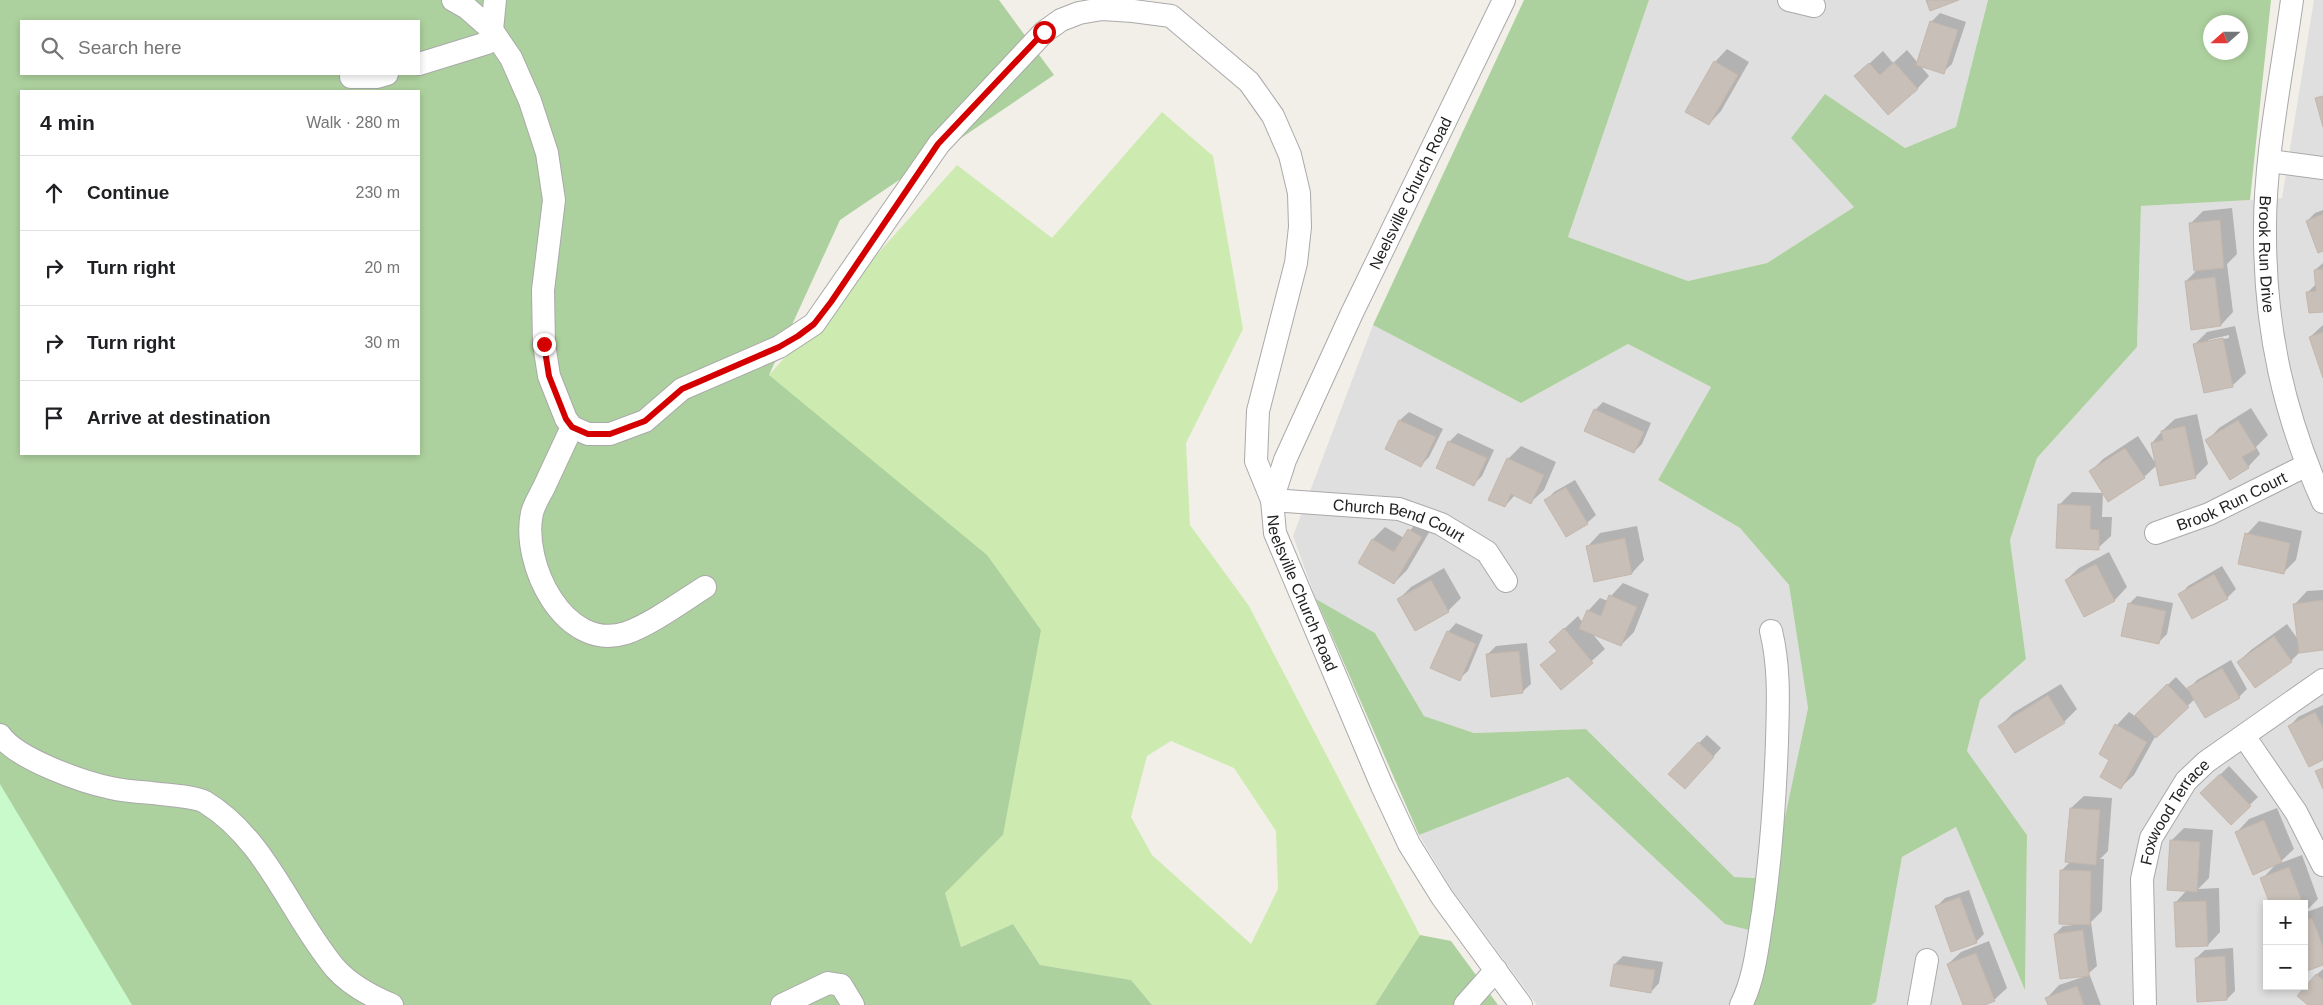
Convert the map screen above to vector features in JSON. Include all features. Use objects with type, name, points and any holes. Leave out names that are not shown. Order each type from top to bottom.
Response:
[{"type":"street","points":[[453,0],[467,8],[492,30],[511,58],[530,101],[549,161],[554,200],[543,290],[544,344],[549,376],[558,402],[572,427],[588,434],[610,434],[645,421],[682,389],[779,347],[814,324],[938,144],[1044,32],[1061,20],[1079,13],[1102,9],[1176,8],[1249,82],[1273,116],[1290,154],[1299,193],[1300,227],[1296,263],[1258,411],[1256,461],[1272,500]]},
{"type":"street","points":[[420,64],[487,43],[492,30],[495,0]]},
{"type":"street","name":"Neelsville Church Road","points":[[1504,0],[1352,313],[1285,460],[1272,500],[1275,533],[1382,786],[1409,844],[1442,897],[1521,1005]]},
{"type":"street","points":[[1789,0],[1814,6]]},
{"type":"street","name":"Brook Run Drive","points":[[2292,0],[2270,161],[2264,233],[2269,318],[2284,397],[2306,465],[2323,502]]},
{"type":"street","points":[[351,77],[377,77],[384,75]]},
{"type":"street","points":[[2270,161],[2323,168]]},
{"type":"street","points":[[572,427],[532,512],[530,534],[532,556],[545,588],[560,613],[582,628],[603,636],[626,633],[666,612],[705,587]]},
{"type":"street","name":"Brook Run Court","points":[[2156,533],[2209,514],[2306,465]]},
{"type":"street","name":"Church Bend Court","points":[[1272,500],[1399,509],[1441,524],[1487,552],[1506,582]]},
{"type":"street","points":[[1741,1005],[1754,964],[1775,810],[1779,683],[1777,655],[1771,631]]},
{"type":"street","name":"Foxwood Terrace","points":[[2145,1005],[2142,879],[2150,838],[2186,781],[2206,762],[2323,680]]},
{"type":"street","points":[[0,734],[5,742],[34,761],[69,775],[111,788],[202,800],[225,816],[250,842],[336,969],[360,987],[392,1005]]},
{"type":"street","points":[[2244,736],[2296,812],[2323,865]]},
{"type":"street","points":[[1919,1005],[1928,960]]},
{"type":"street","points":[[1465,1005],[1496,970]]},
{"type":"street","points":[[782,1005],[828,983],[841,985],[853,1005]]},
{"type":"shaded area","points":[[1649,0],[1988,0],[1957,127],[1905,148],[1825,95],[1791,138],[1854,207],[1767,263],[1688,281],[1568,237]]},
{"type":"shaded area","points":[[2314,0],[2323,0],[2323,1005],[1871,1005],[1876,1002],[1902,857],[1956,827],[2025,989],[2027,835],[1967,751],[1980,700],[2026,659],[2010,540],[2037,458],[2137,347],[2141,206],[2282,198]]},
{"type":"shaded area","points":[[1373,325],[1521,403],[1628,344],[1711,387],[1658,480],[1740,528],[1789,585],[1808,708],[1772,880],[1734,878],[1586,729],[1474,733],[1424,716],[1375,633],[1316,599],[1293,536]]},
{"type":"shaded area","points":[[1568,777],[1725,924],[1753,930],[1735,1005],[1537,1005],[1452,890],[1419,835]]},
{"type":"green space","points":[[0,0],[999,0],[1054,75],[840,220],[769,375],[987,555],[1041,630],[1003,835],[945,893],[961,947],[1013,924],[1040,965],[1131,980],[1152,1005],[0,1005]]},
{"type":"green space","points":[[1524,0],[1649,0],[1568,237],[1688,281],[1767,263],[1854,207],[1791,138],[1825,94],[1905,148],[1956,127],[1988,0],[2271,0],[2250,200],[2141,206],[2137,347],[2037,458],[2010,540],[2026,659],[1980,700],[1967,751],[2027,835],[2025,990],[1956,827],[1902,857],[1876,1002],[1871,1005],[1735,1005],[1753,931],[1725,924],[1568,777],[1419,835],[1316,599],[1375,633],[1424,716],[1474,733],[1586,729],[1734,877],[1772,879],[1808,708],[1789,585],[1740,528],[1658,480],[1711,387],[1628,344],[1521,403],[1373,325]]},
{"type":"green space","points":[[1162,112],[1213,156],[1243,329],[1186,443],[1190,525],[1249,606],[1420,935],[1375,1005],[1152,1005],[1130,980],[1040,965],[1013,924],[961,947],[944,893],[1003,835],[769,375],[957,165],[1052,238]],"holes":[[[1171,741],[1234,768],[1276,831],[1278,889],[1251,944],[1152,855],[1131,817],[1147,756]]]},
{"type":"green space","points":[[0,784],[132,1005],[0,1005]]},
{"type":"green space","points":[[1420,935],[1451,941],[1498,1005],[1375,1005]]},
{"type":"building","points":[[1926,0],[1959,0],[1930,11]]},
{"type":"building","points":[[1930,21],[1958,30],[1944,74],[1916,65]]},
{"type":"building","points":[[1714,61],[1738,75],[1709,125],[1685,112]]},
{"type":"building","points":[[1894,62],[1918,89],[1888,115],[1854,76],[1869,63],[1880,75]]},
{"type":"building","points":[[2323,96],[2323,127],[2315,98]]},
{"type":"building","points":[[2323,214],[2323,251],[2318,253],[2306,221]]},
{"type":"building","points":[[2220,220],[2224,268],[2194,271],[2189,223]]},
{"type":"building","points":[[2323,269],[2323,312],[2309,313],[2306,292],[2316,291],[2314,270]]},
{"type":"building","points":[[2215,277],[2221,326],[2191,330],[2185,281]]},
{"type":"building","points":[[2323,332],[2323,378],[2309,337]]},
{"type":"building","points":[[2223,338],[2233,387],[2204,393],[2193,344]]},
{"type":"building","points":[[1594,409],[1644,432],[1634,453],[1584,431]]},
{"type":"building","points":[[1399,420],[1436,437],[1421,467],[1385,449]]},
{"type":"building","points":[[2238,420],[2256,449],[2242,457],[2249,468],[2230,480],[2205,440]]},
{"type":"building","points":[[2185,426],[2196,478],[2160,486],[2151,443],[2163,440],[2161,431]]},
{"type":"building","points":[[1448,441],[1487,458],[1474,486],[1436,468]]},
{"type":"building","points":[[2125,448],[2145,478],[2108,502],[2089,471]]},
{"type":"building","points":[[1507,458],[1544,475],[1531,504],[1511,494],[1505,507],[1488,500]]},
{"type":"building","points":[[1566,487],[1588,524],[1566,537],[1544,500]]},
{"type":"building","points":[[2058,504],[2091,506],[2090,529],[2099,530],[2099,550],[2056,548]]},
{"type":"building","points":[[1408,529],[1422,537],[1394,584],[1358,563],[1372,539],[1394,552]]},
{"type":"building","points":[[2245,533],[2290,543],[2284,574],[2238,564]]},
{"type":"building","points":[[1625,538],[1632,574],[1594,582],[1586,546]]},
{"type":"building","points":[[2096,564],[2115,601],[2084,617],[2065,580]]},
{"type":"building","points":[[2214,574],[2228,599],[2192,619],[2178,594]]},
{"type":"building","points":[[1431,580],[1449,612],[1415,631],[1397,599]]},
{"type":"building","points":[[1609,595],[1637,607],[1621,646],[1579,629],[1587,610],[1601,616]]},
{"type":"building","points":[[2323,600],[2323,650],[2299,653],[2293,604]]},
{"type":"building","points":[[2128,603],[2166,611],[2159,644],[2121,636]]},
{"type":"building","points":[[1564,628],[1593,663],[1561,690],[1540,665],[1557,651],[1549,642]]},
{"type":"building","points":[[1447,631],[1476,644],[1460,681],[1430,668]]},
{"type":"building","points":[[2274,636],[2292,662],[2255,688],[2237,662]]},
{"type":"building","points":[[1519,651],[1523,693],[1491,697],[1486,654]]},
{"type":"building","points":[[2222,668],[2240,698],[2205,718],[2187,688]]},
{"type":"building","points":[[2167,684],[2189,707],[2156,738],[2135,715]]},
{"type":"building","points":[[2048,695],[2065,723],[2015,753],[1998,726]]},
{"type":"building","points":[[2315,712],[2323,728],[2323,760],[2309,767],[2288,726]]},
{"type":"building","points":[[2115,724],[2147,742],[2121,789],[2100,777],[2109,760],[2099,754]]},
{"type":"building","points":[[1698,742],[1714,757],[1685,789],[1668,774]]},
{"type":"building","points":[[2323,768],[2323,789],[2315,771]]},
{"type":"building","points":[[2220,774],[2251,806],[2231,825],[2200,793]]},
{"type":"building","points":[[2070,808],[2100,810],[2096,865],[2065,862]]},
{"type":"building","points":[[2264,820],[2282,862],[2253,875],[2235,832]]},
{"type":"building","points":[[2170,840],[2200,842],[2197,892],[2167,890]]},
{"type":"building","points":[[2289,867],[2301,900],[2268,900],[2260,878]]},
{"type":"building","points":[[2060,870],[2091,871],[2090,925],[2059,924]]},
{"type":"building","points":[[1960,897],[1977,943],[1951,952],[1935,906]]},
{"type":"building","points":[[2206,901],[2208,946],[2176,947],[2174,902]]},
{"type":"building","points":[[2312,918],[2323,947],[2323,965],[2308,971],[2308,945],[2308,919]]},
{"type":"building","points":[[2083,930],[2089,976],[2060,979],[2054,934]]},
{"type":"building","points":[[1976,953],[1995,1001],[1985,1005],[1963,1005],[1947,964]]},
{"type":"building","points":[[2225,956],[2227,1000],[2197,1002],[2195,958]]},
{"type":"building","points":[[1614,964],[1655,970],[1651,993],[1610,986]]},
{"type":"building","points":[[2316,974],[2323,980],[2323,1005],[2308,1005],[2297,996],[2302,990],[2308,990],[2308,983]]},
{"type":"building","points":[[2077,986],[2084,1005],[2048,1005],[2045,998]]},
{"type":"route","points":[[544,344],[549,376],[566,419],[572,427],[588,434],[610,434],[645,421],[682,389],[697,381],[779,347],[798,336],[814,324],[831,302],[938,144],[1044,32]]}]
